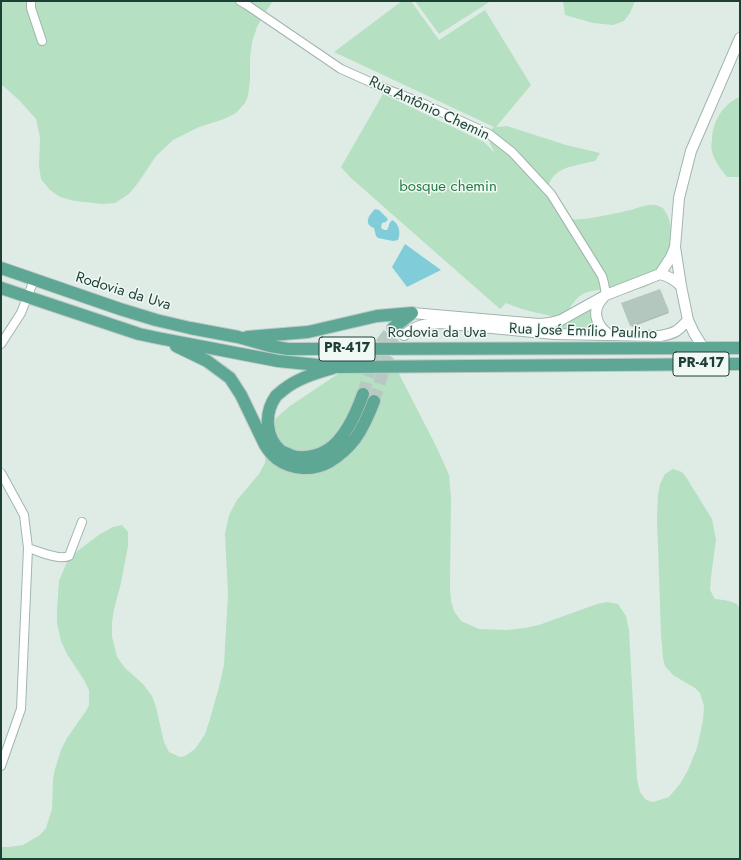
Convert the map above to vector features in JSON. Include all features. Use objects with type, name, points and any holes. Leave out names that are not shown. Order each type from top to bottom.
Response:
[{"type":"main road","name":"Rodovia da Uva","points":[[1,268],[156,320],[238,337],[270,346],[288,348],[740,348]]},
{"type":"main road","name":"PR-417","points":[[1,288],[139,334],[278,361],[338,366],[740,364]]},
{"type":"main road","points":[[238,337],[308,332],[377,316],[412,313]]},
{"type":"main road","points":[[393,328],[412,313]]},
{"type":"main road","points":[[158,338],[207,361],[230,378],[241,395],[265,445],[270,452],[277,459],[294,467],[310,468],[328,462],[341,453],[355,439],[366,420],[374,401]]},
{"type":"main road","points":[[338,366],[299,379],[277,395],[268,416],[268,429],[273,442],[282,452],[296,457],[311,457],[325,451],[337,443],[347,430],[357,413],[363,394]]},
{"type":"street","points":[[31,1],[31,8],[42,41]]},
{"type":"street","name":"Rua Antônio Chemin","points":[[240,1],[341,69],[422,103],[489,134],[512,152],[552,194],[602,276],[606,295]]},
{"type":"street","points":[[704,349],[696,337],[688,320],[681,286],[675,247],[679,198],[691,151],[740,38]]},
{"type":"street","points":[[675,247],[671,257],[660,274],[668,276],[681,286]]},
{"type":"street","name":"Rua José Emílio Paulino","points":[[412,313],[539,324],[550,323],[561,320],[606,295],[660,274]]},
{"type":"street","points":[[1,344],[21,313],[34,280]]},
{"type":"street","points":[[606,295],[600,300],[596,315],[598,323],[608,334]]},
{"type":"street","name":"Rua José Emílio Paulino","points":[[404,335],[414,327],[425,324],[440,323],[554,334],[660,336],[672,334],[680,329],[688,320]]},
{"type":"street","points":[[1,473],[24,515],[28,548],[21,709],[1,766]]},
{"type":"street","points":[[28,548],[60,558],[66,558],[69,556],[82,522]]},
{"type":"green space","points":[[1,1],[273,1],[257,27],[252,42],[250,80],[248,96],[245,103],[236,113],[224,119],[199,127],[173,140],[156,156],[129,194],[115,203],[103,204],[75,201],[60,197],[50,190],[41,179],[39,166],[40,137],[36,119],[19,100],[1,84]]},
{"type":"green space","name":"bosque chemin","points":[[402,1],[411,1],[439,40],[485,10],[531,85],[496,127],[507,126],[566,145],[600,153],[595,161],[563,169],[550,181],[548,189],[549,198],[556,211],[565,218],[579,219],[597,217],[649,205],[656,205],[663,208],[670,223],[671,242],[665,267],[659,278],[649,285],[632,290],[596,290],[588,292],[580,296],[573,303],[563,319],[506,303],[500,309],[350,177],[341,167],[383,94],[484,142],[495,153],[491,146],[490,140],[490,135],[494,127],[334,52]]},
{"type":"green space","points":[[415,1],[491,1],[439,34]]},
{"type":"green space","points":[[563,1],[635,1],[630,13],[624,21],[613,25],[593,23],[565,15]]},
{"type":"green space","points":[[740,97],[740,177],[727,177],[714,158],[711,146],[712,134],[716,121],[723,109],[728,104]]},
{"type":"green space","points":[[589,308],[595,331],[558,328]]},
{"type":"green space","points":[[373,354],[382,355],[388,358],[397,370],[437,448],[449,475],[451,497],[451,601],[454,611],[461,621],[479,629],[507,630],[525,628],[539,625],[597,604],[607,602],[618,604],[626,616],[629,630],[637,779],[640,792],[646,800],[653,802],[669,797],[680,784],[688,770],[697,748],[703,720],[704,706],[700,693],[695,688],[673,675],[665,666],[661,635],[657,518],[658,495],[660,484],[665,474],[673,469],[682,472],[686,477],[712,519],[716,540],[710,590],[715,599],[735,603],[740,608],[740,859],[1,859],[1,847],[23,845],[40,835],[46,828],[52,809],[53,779],[61,750],[67,738],[89,705],[89,690],[67,654],[61,641],[57,623],[59,581],[66,564],[75,553],[100,534],[113,527],[122,525],[128,532],[128,546],[112,623],[112,637],[117,657],[125,668],[143,684],[152,696],[164,742],[169,752],[180,757],[185,756],[195,749],[205,734],[224,665],[228,594],[225,534],[229,515],[237,500],[259,474],[265,463],[266,436],[270,425],[290,406],[360,359]]},
{"type":"water","points":[[375,209],[379,210],[388,219],[386,222],[382,223],[382,229],[387,230],[392,220],[396,223],[399,231],[398,240],[393,241],[378,238],[376,236],[374,228],[368,222],[369,217]]},
{"type":"water","points":[[405,244],[441,270],[407,287],[392,267]]},
{"type":"building","points":[[660,289],[669,311],[630,326],[621,303]]},
{"type":"tunnel","points":[[363,394],[375,356],[382,342],[393,328]]},
{"type":"tunnel","points":[[374,401],[388,357],[396,343],[404,335]]}]
